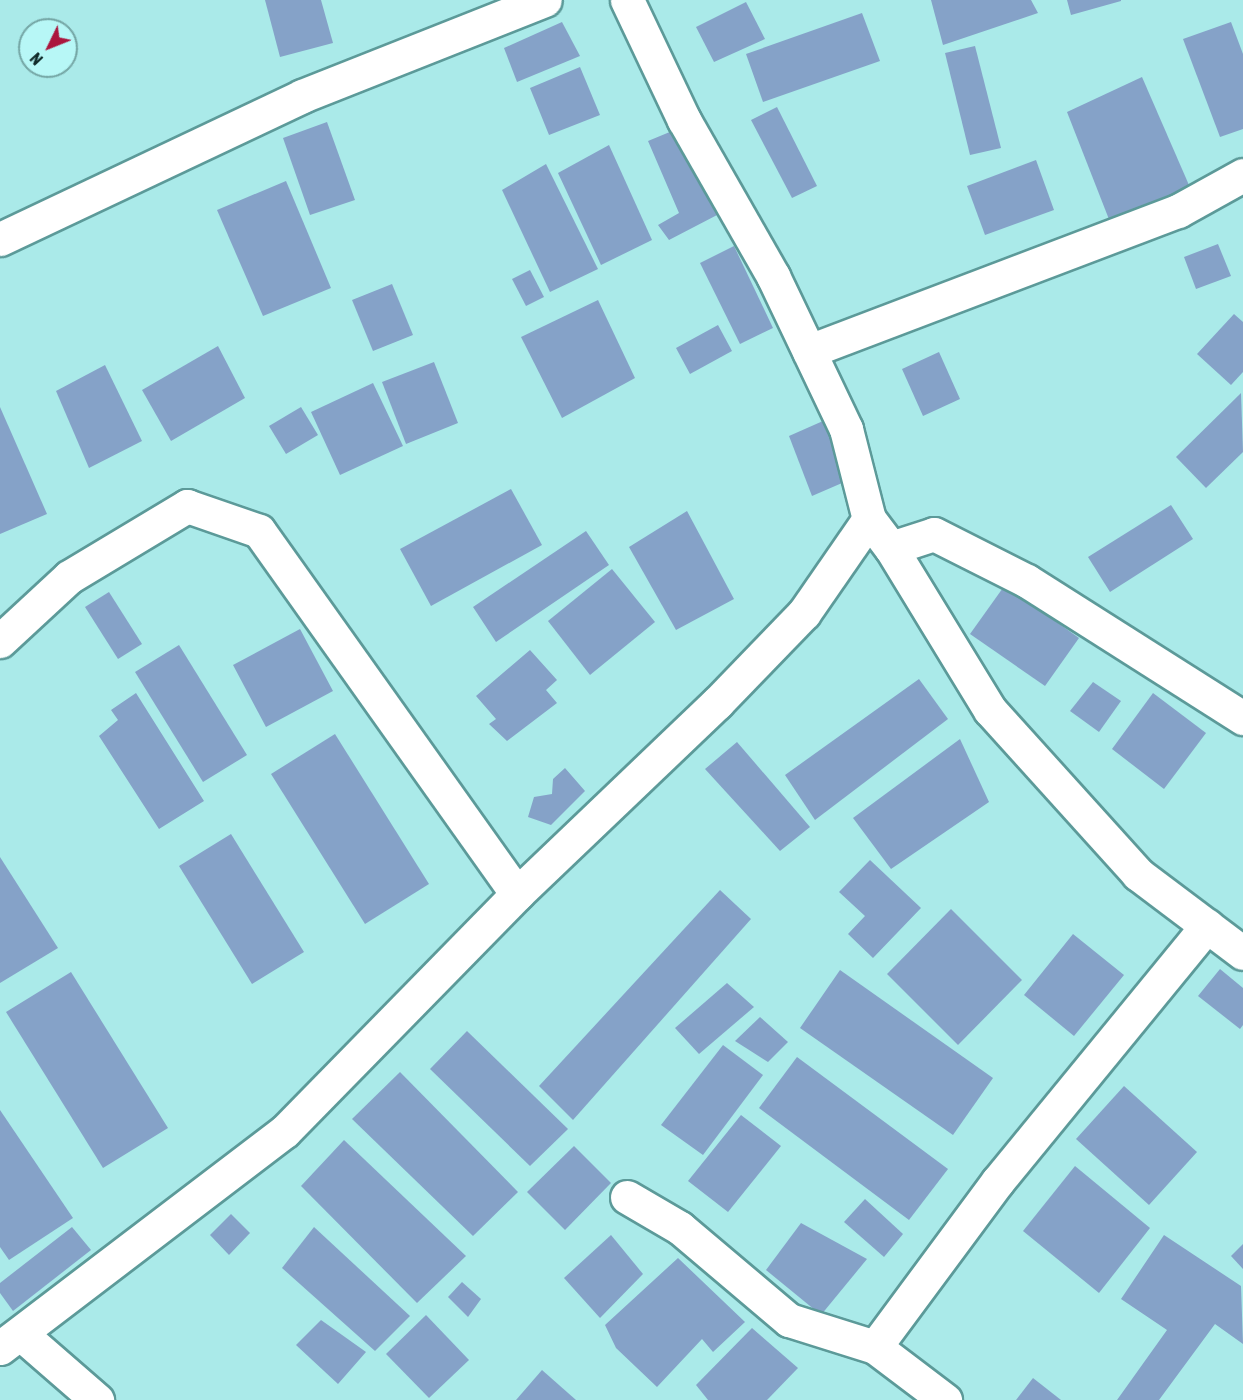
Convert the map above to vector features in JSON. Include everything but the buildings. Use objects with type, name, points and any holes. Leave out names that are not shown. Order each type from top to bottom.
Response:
[{"type":"street","points":[[0,239],[302,96],[545,0]]},
{"type":"street","points":[[627,0],[684,120],[773,276],[846,429],[869,519],[891,548],[990,710],[1138,874],[1243,953]]},
{"type":"street","points":[[809,351],[1178,211],[1243,175]]},
{"type":"street","points":[[0,641],[69,577],[186,506],[259,531],[517,894]]},
{"type":"street","points":[[97,1400],[10,1341],[285,1131],[517,894],[717,703],[804,614],[869,519]]},
{"type":"street","points":[[891,548],[934,534],[1027,581],[1243,718]]},
{"type":"street","points":[[875,1347],[998,1181],[1207,926]]},
{"type":"street","points":[[627,1197],[680,1228],[789,1320],[875,1347],[945,1400]]}]
